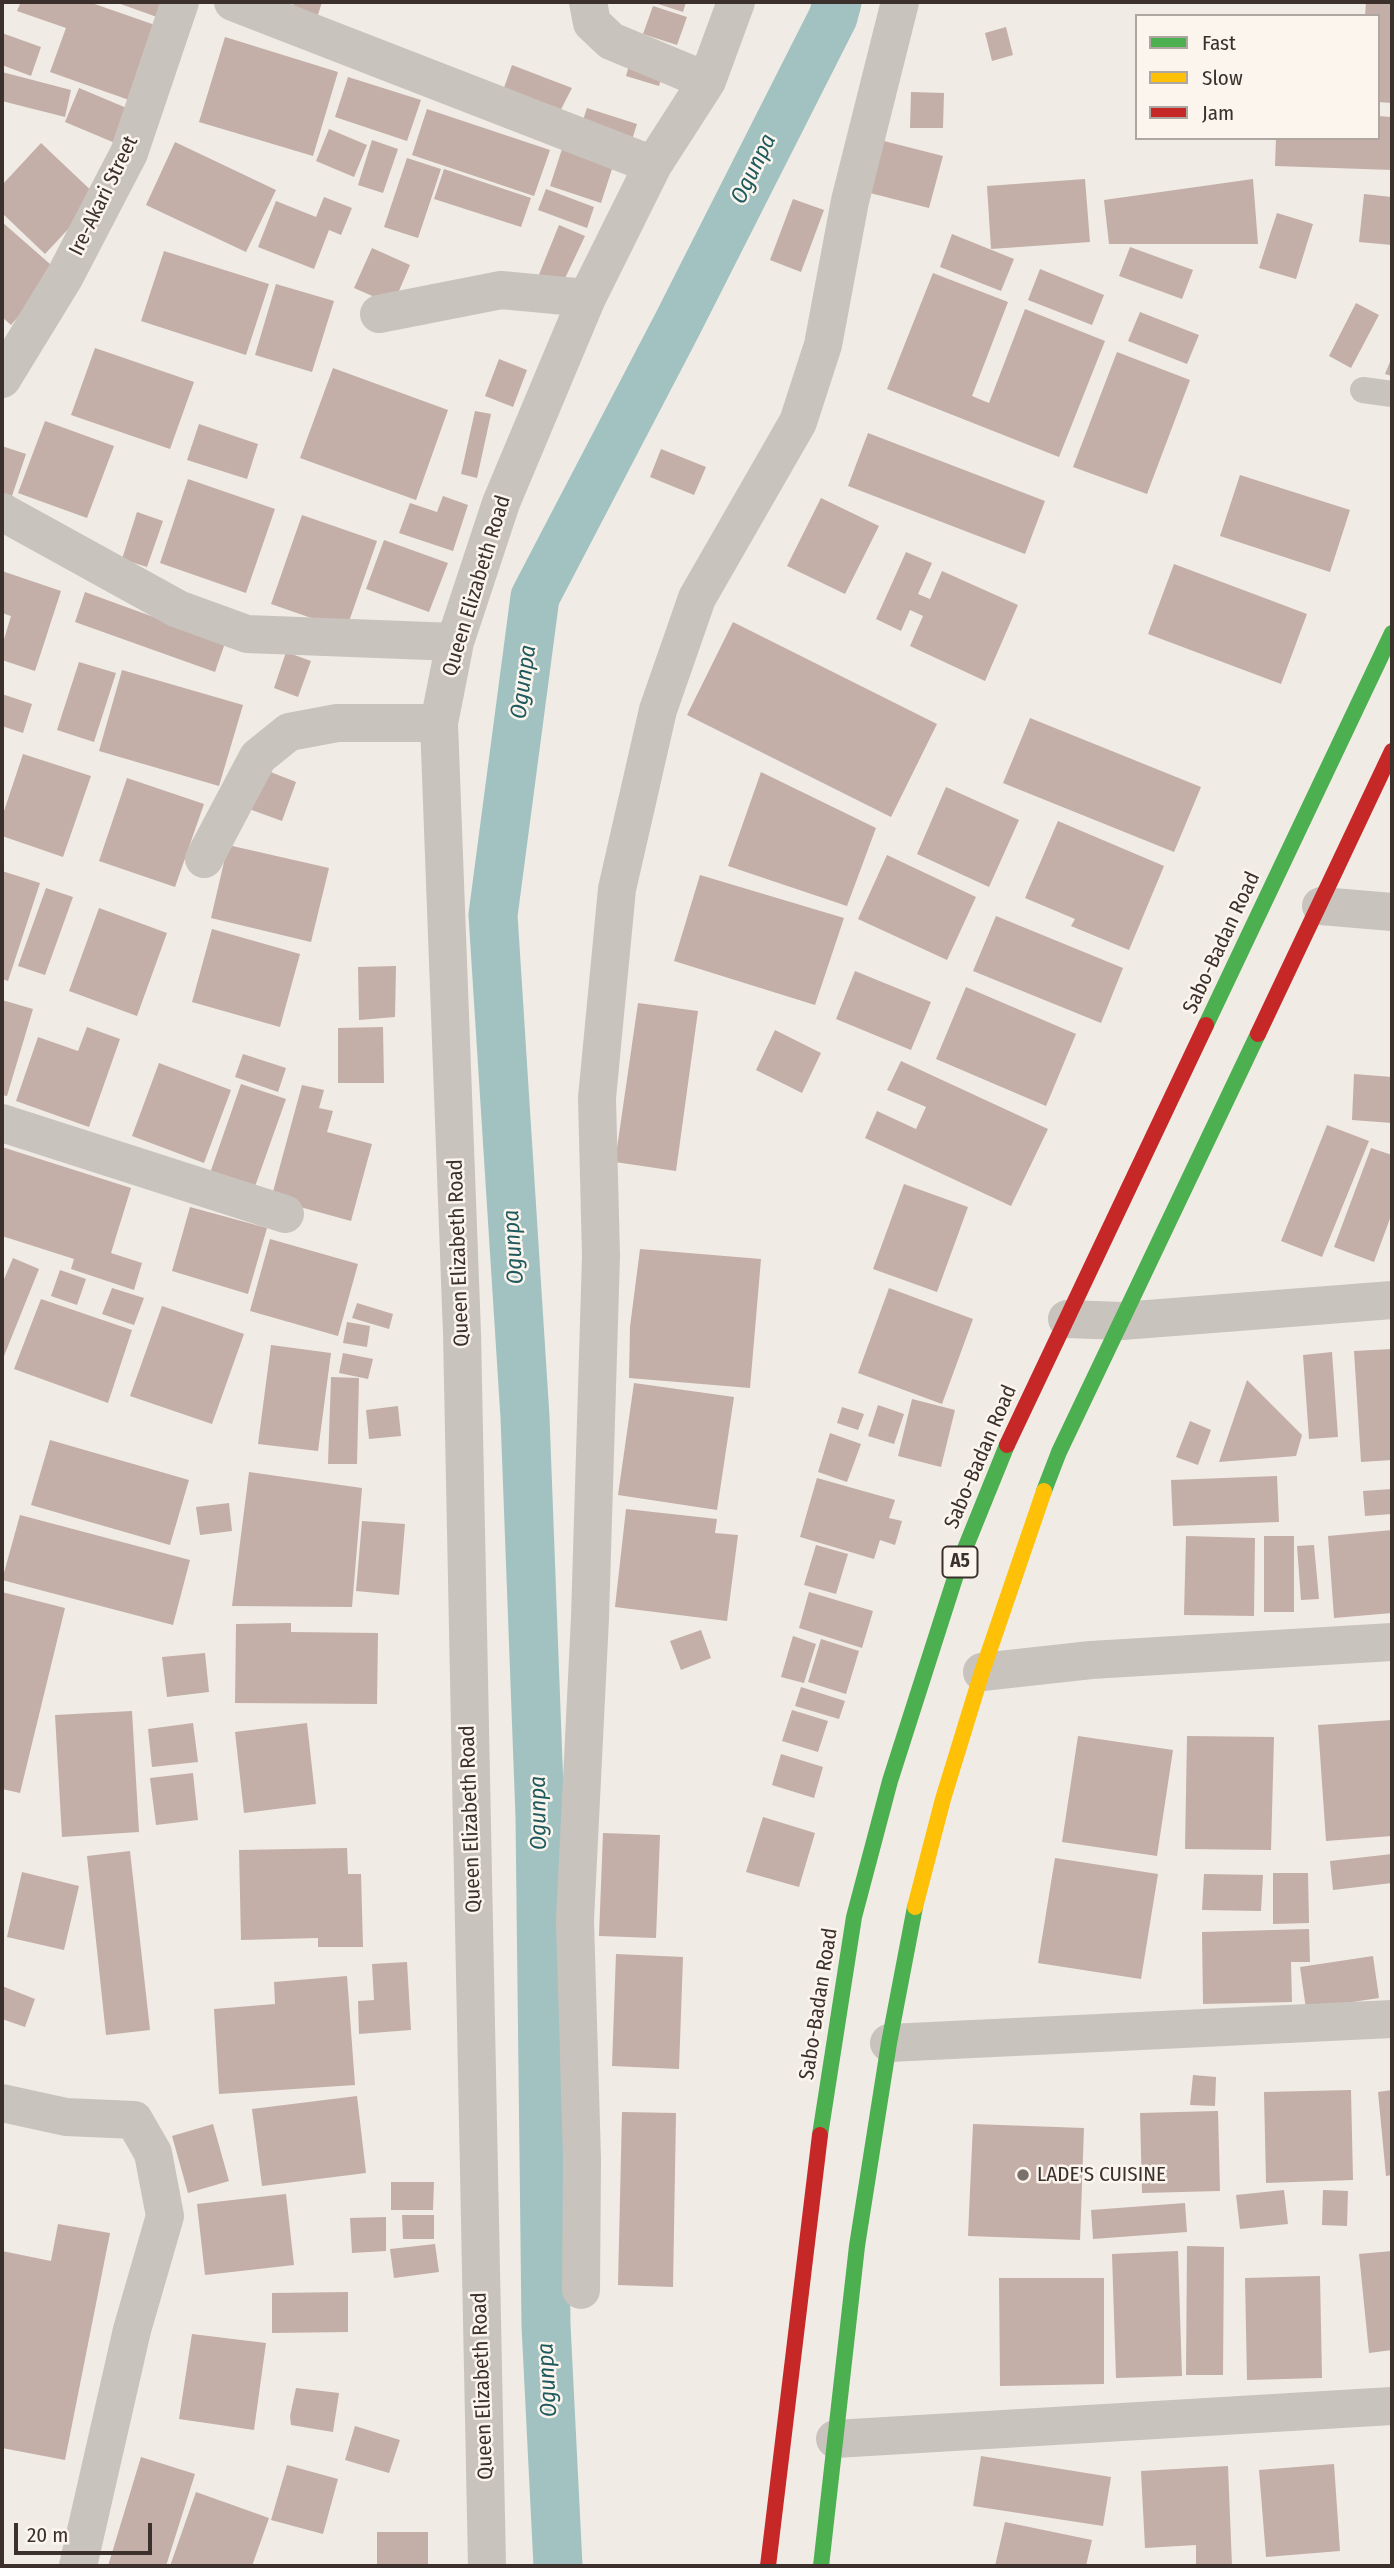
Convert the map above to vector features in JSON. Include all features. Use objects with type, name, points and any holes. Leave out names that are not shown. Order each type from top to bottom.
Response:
[{"type":"highway","name":"Sabo-Badan Road","points":[[768,2566],[805,2246],[833,2039],[855,1917],[890,1782],[962,1556],[1009,1439],[1392,633]]},
{"type":"highway","points":[[821,2566],[857,2246],[889,2043],[917,1900],[943,1799],[982,1671],[1016,1567],[1059,1452],[1321,906],[1392,751]]},
{"type":"street","name":"Ire-Akari Street","points":[[2,379],[65,276],[129,153],[180,2]]},
{"type":"street","points":[[233,2],[653,165]]},
{"type":"street","points":[[589,2],[592,23],[611,41],[707,81]]},
{"type":"street","name":"Queen Elizabeth Road","points":[[487,2566],[462,1333],[439,723],[455,642],[500,503],[587,298],[653,165],[707,81],[736,2]]},
{"type":"street","points":[[581,2290],[582,2159],[575,1920],[590,1618],[601,1256],[597,1098],[617,889],[658,710],[697,598],[798,422],[819,358],[850,201],[900,2]]},
{"type":"street","points":[[379,314],[501,290],[587,298]]},
{"type":"street","points":[[2,512],[178,609],[247,634],[455,642]]},
{"type":"street","points":[[204,859],[258,757],[289,732],[337,723],[439,723]]},
{"type":"street","points":[[1321,906],[1392,912]]},
{"type":"street","points":[[2,1123],[285,1214]]},
{"type":"street","points":[[1067,1319],[1122,1321],[1392,1300]]},
{"type":"street","points":[[982,1671],[1091,1660],[1392,1642]]},
{"type":"street","points":[[889,2043],[1392,2019]]},
{"type":"street","points":[[2,2103],[66,2118],[134,2120],[153,2153],[165,2216],[131,2330],[78,2566]]},
{"type":"street","points":[[835,2439],[1392,2406]]},
{"type":"lane","points":[[1363,390],[1392,394]]},
{"type":"building","points":[[21,2],[89,2],[155,25],[129,100],[50,72],[66,28],[17,11]]},
{"type":"building","points":[[115,2],[175,2],[168,21]]},
{"type":"building","points":[[294,2],[322,2],[316,21],[290,15]]},
{"type":"building","points":[[652,2],[686,2],[683,12]]},
{"type":"building","points":[[1366,2],[1392,2],[1392,103],[1380,102],[1380,14],[1365,14]]},
{"type":"building","points":[[653,6],[687,17],[677,45],[643,34]]},
{"type":"building","points":[[1006,27],[1013,55],[992,61],[985,33]]},
{"type":"building","points":[[2,33],[41,47],[31,76],[2,65]]},
{"type":"building","points":[[225,37],[338,72],[313,156],[199,122]]},
{"type":"building","points":[[630,62],[663,72],[659,86],[626,76]]},
{"type":"building","points":[[512,65],[572,88],[556,119],[500,99]]},
{"type":"building","points":[[2,72],[71,90],[65,117],[2,101]]},
{"type":"building","points":[[348,77],[421,100],[407,141],[335,117]]},
{"type":"building","points":[[79,88],[129,109],[115,143],[65,122]]},
{"type":"building","points":[[911,92],[944,93],[943,128],[910,128]]},
{"type":"building","points":[[587,108],[637,124],[630,146],[580,129]]},
{"type":"building","points":[[427,109],[550,150],[534,196],[412,155]]},
{"type":"building","points":[[1380,116],[1392,117],[1392,170],[1275,166],[1276,140],[1380,140]]},
{"type":"building","points":[[329,129],[367,145],[354,177],[316,161]]},
{"type":"building","points":[[372,140],[398,149],[383,193],[358,185]]},
{"type":"building","points":[[884,141],[943,156],[929,208],[870,193]]},
{"type":"building","points":[[175,142],[276,190],[246,252],[146,205]]},
{"type":"building","points":[[41,143],[98,197],[45,254],[2,213],[2,185]]},
{"type":"building","points":[[562,149],[613,166],[601,203],[550,186]]},
{"type":"building","points":[[407,158],[441,169],[418,238],[384,227]]},
{"type":"building","points":[[444,169],[531,198],[521,227],[434,199]]},
{"type":"building","points":[[1085,179],[1090,242],[991,249],[987,186]]},
{"type":"building","points":[[1253,179],[1258,244],[1109,244],[1104,200]]},
{"type":"building","points":[[546,189],[594,207],[587,228],[538,210]]},
{"type":"building","points":[[1364,194],[1392,197],[1392,245],[1359,242]]},
{"type":"building","points":[[324,197],[352,208],[341,235],[329,230],[314,269],[258,247],[276,201],[316,217]]},
{"type":"building","points":[[793,199],[824,210],[801,272],[770,260]]},
{"type":"building","points":[[1277,213],[1313,224],[1296,279],[1259,268]]},
{"type":"building","points":[[2,222],[58,271],[11,325],[2,317]]},
{"type":"building","points":[[559,225],[585,236],[559,291],[536,282]]},
{"type":"building","points":[[952,234],[1014,259],[1001,291],[940,267]]},
{"type":"building","points":[[1130,247],[1193,270],[1182,299],[1119,276]]},
{"type":"building","points":[[372,248],[410,265],[393,305],[354,288]]},
{"type":"building","points":[[164,251],[269,284],[246,355],[141,321]]},
{"type":"building","points":[[1040,269],[1104,295],[1092,325],[1028,300]]},
{"type":"building","points":[[933,273],[1008,302],[972,396],[989,403],[1025,309],[1105,341],[1059,457],[887,389]]},
{"type":"building","points":[[276,284],[334,301],[312,372],[255,355]]},
{"type":"building","points":[[1356,303],[1379,315],[1351,368],[1329,356]]},
{"type":"building","points":[[1140,312],[1199,335],[1187,364],[1128,341]]},
{"type":"building","points":[[95,348],[194,382],[170,449],[71,415]]},
{"type":"building","points":[[1117,352],[1190,380],[1147,494],[1073,467]]},
{"type":"building","points":[[1392,357],[1392,376],[1385,374]]},
{"type":"building","points":[[499,359],[527,370],[513,407],[485,396]]},
{"type":"building","points":[[333,368],[448,410],[416,500],[300,458]]},
{"type":"building","points":[[475,411],[491,414],[477,478],[461,474]]},
{"type":"building","points":[[45,421],[114,446],[87,518],[18,493]]},
{"type":"building","points":[[199,424],[258,444],[247,479],[187,460]]},
{"type":"building","points":[[868,433],[1045,501],[1025,554],[848,486]]},
{"type":"building","points":[[2,446],[26,454],[10,502],[2,499]]},
{"type":"building","points":[[661,449],[706,467],[694,495],[650,477]]},
{"type":"building","points":[[1240,475],[1350,510],[1330,572],[1220,536]]},
{"type":"building","points":[[188,479],[275,509],[246,593],[160,563]]},
{"type":"building","points":[[443,496],[468,505],[453,551],[399,533],[410,503],[437,512]]},
{"type":"building","points":[[821,498],[879,526],[845,594],[787,566]]},
{"type":"building","points":[[137,512],[163,521],[147,567],[122,559]]},
{"type":"building","points":[[302,515],[377,541],[346,630],[271,604]]},
{"type":"building","points":[[384,540],[448,563],[429,612],[366,589]]},
{"type":"building","points":[[906,552],[932,563],[918,594],[930,599],[942,571],[1018,605],[985,681],[910,646],[923,616],[910,610],[901,631],[876,619]]},
{"type":"building","points":[[1174,564],[1307,614],[1281,684],[1148,634]]},
{"type":"building","points":[[2,571],[61,591],[35,671],[2,660],[2,646],[11,616],[2,613]]},
{"type":"building","points":[[85,592],[225,643],[215,672],[75,622]]},
{"type":"building","points":[[733,622],[937,724],[891,817],[687,715]]},
{"type":"building","points":[[286,652],[311,661],[298,697],[274,688]]},
{"type":"building","points":[[79,662],[116,673],[94,742],[57,730]]},
{"type":"building","points":[[122,670],[243,705],[219,786],[99,751]]},
{"type":"building","points":[[2,694],[32,704],[23,733],[2,726]]},
{"type":"building","points":[[1030,718],[1201,787],[1174,852],[1003,783]]},
{"type":"building","points":[[23,754],[91,776],[63,857],[2,836],[2,817]]},
{"type":"building","points":[[263,769],[296,782],[282,821],[249,809]]},
{"type":"building","points":[[761,772],[876,828],[847,906],[728,866]]},
{"type":"building","points":[[127,778],[204,804],[175,887],[99,861]]},
{"type":"building","points":[[946,787],[1019,820],[989,887],[917,854]]},
{"type":"building","points":[[1058,821],[1164,866],[1129,950],[1071,926],[1075,919],[1025,898]]},
{"type":"building","points":[[228,845],[329,868],[311,942],[211,918]]},
{"type":"building","points":[[887,855],[976,897],[947,960],[858,919]]},
{"type":"building","points":[[2,871],[40,883],[8,981],[2,979]]},
{"type":"building","points":[[700,875],[844,918],[815,1005],[674,961]]},
{"type":"building","points":[[46,888],[73,897],[45,975],[18,966]]},
{"type":"building","points":[[99,908],[167,933],[137,1016],[69,991]]},
{"type":"building","points":[[996,916],[1123,968],[1101,1023],[973,971]]},
{"type":"building","points":[[212,929],[300,954],[280,1027],[192,1002]]},
{"type":"building","points":[[396,966],[395,1017],[359,1020],[358,967]]},
{"type":"building","points":[[855,971],[931,1002],[911,1050],[836,1019]]},
{"type":"building","points":[[966,987],[1076,1034],[1046,1106],[936,1059]]},
{"type":"building","points":[[2,1000],[33,1009],[7,1096],[2,1095]]},
{"type":"building","points":[[638,1003],[698,1011],[676,1171],[615,1162]]},
{"type":"building","points":[[87,1027],[120,1039],[89,1127],[16,1101],[38,1037],[78,1051]]},
{"type":"building","points":[[383,1027],[384,1083],[338,1083],[338,1028]]},
{"type":"building","points":[[775,1030],[821,1053],[802,1093],[756,1070]]},
{"type":"building","points":[[243,1054],[286,1068],[278,1092],[235,1077]]},
{"type":"building","points":[[901,1061],[1048,1129],[1011,1206],[865,1138],[877,1111],[916,1129],[926,1107],[887,1090]]},
{"type":"building","points":[[159,1063],[231,1090],[204,1163],[132,1136]]},
{"type":"building","points":[[1354,1074],[1392,1077],[1392,1123],[1352,1120]]},
{"type":"building","points":[[241,1084],[286,1099],[253,1192],[209,1176]]},
{"type":"building","points":[[302,1085],[324,1090],[319,1108],[333,1111],[327,1132],[372,1144],[351,1221],[271,1199]]},
{"type":"building","points":[[1327,1125],[1369,1141],[1322,1257],[1281,1241]]},
{"type":"building","points":[[2,1147],[131,1188],[111,1253],[142,1263],[134,1290],[71,1269],[74,1259],[2,1236]]},
{"type":"building","points":[[1371,1148],[1392,1155],[1392,1213],[1374,1262],[1334,1247]]},
{"type":"building","points":[[904,1184],[968,1207],[937,1292],[873,1269]]},
{"type":"building","points":[[190,1207],[267,1228],[248,1294],[172,1271]]},
{"type":"building","points":[[270,1239],[358,1264],[338,1336],[250,1311]]},
{"type":"building","points":[[640,1249],[761,1259],[750,1388],[629,1378],[630,1327]]},
{"type":"building","points":[[13,1258],[39,1269],[2,1361],[2,1284]]},
{"type":"building","points":[[60,1270],[86,1279],[77,1305],[51,1296]]},
{"type":"building","points":[[112,1288],[144,1298],[134,1325],[102,1314]]},
{"type":"building","points":[[889,1288],[973,1319],[942,1404],[858,1373]]},
{"type":"building","points":[[41,1299],[132,1330],[108,1403],[14,1369]]},
{"type":"building","points":[[357,1303],[393,1314],[389,1329],[352,1318]]},
{"type":"building","points":[[162,1306],[244,1334],[212,1424],[130,1396]]},
{"type":"building","points":[[347,1322],[370,1326],[367,1347],[343,1343]]},
{"type":"building","points":[[271,1345],[331,1353],[318,1451],[258,1444]]},
{"type":"building","points":[[1392,1349],[1392,1460],[1361,1462],[1354,1351]]},
{"type":"building","points":[[1332,1352],[1338,1437],[1309,1439],[1303,1355]]},
{"type":"building","points":[[343,1353],[373,1359],[368,1379],[339,1373]]},
{"type":"building","points":[[331,1377],[359,1378],[357,1464],[328,1464]]},
{"type":"building","points":[[1247,1380],[1302,1435],[1296,1456],[1219,1462]]},
{"type":"building","points":[[634,1383],[734,1397],[717,1510],[618,1495]]},
{"type":"building","points":[[912,1399],[955,1410],[941,1467],[898,1456]]},
{"type":"building","points":[[878,1405],[904,1414],[894,1444],[868,1436]]},
{"type":"building","points":[[398,1406],[401,1436],[369,1439],[366,1410]]},
{"type":"building","points":[[842,1407],[864,1414],[858,1430],[837,1423]]},
{"type":"building","points":[[1190,1421],[1211,1430],[1198,1465],[1176,1457]]},
{"type":"building","points":[[830,1433],[861,1444],[847,1482],[818,1472]]},
{"type":"building","points":[[50,1440],[189,1480],[170,1545],[31,1505]]},
{"type":"building","points":[[249,1472],[362,1488],[352,1607],[232,1606]]},
{"type":"building","points":[[1277,1476],[1279,1522],[1173,1526],[1171,1480]]},
{"type":"building","points":[[817,1478],[895,1500],[889,1518],[902,1521],[895,1545],[880,1540],[874,1559],[800,1537]]},
{"type":"building","points":[[1392,1489],[1392,1514],[1365,1516],[1363,1491]]},
{"type":"building","points":[[229,1503],[232,1531],[200,1535],[196,1507]]},
{"type":"building","points":[[626,1509],[717,1519],[715,1533],[738,1535],[727,1621],[615,1607]]},
{"type":"building","points":[[20,1515],[190,1560],[173,1625],[2,1580]]},
{"type":"building","points":[[362,1521],[405,1524],[399,1595],[356,1591]]},
{"type":"building","points":[[1392,1530],[1392,1613],[1334,1618],[1328,1536]]},
{"type":"building","points":[[1186,1536],[1255,1538],[1254,1616],[1184,1615]]},
{"type":"building","points":[[1264,1536],[1294,1536],[1294,1612],[1264,1612]]},
{"type":"building","points":[[816,1545],[848,1554],[836,1594],[804,1585]]},
{"type":"building","points":[[1314,1545],[1319,1599],[1301,1600],[1297,1546]]},
{"type":"building","points":[[2,1592],[65,1608],[20,1793],[2,1789]]},
{"type":"building","points":[[809,1592],[873,1611],[862,1648],[799,1628]]},
{"type":"building","points":[[291,1623],[291,1632],[378,1633],[377,1704],[235,1703],[236,1624]]},
{"type":"building","points":[[701,1630],[711,1658],[681,1670],[670,1641]]},
{"type":"building","points":[[793,1636],[816,1644],[804,1683],[781,1677]]},
{"type":"building","points":[[821,1639],[859,1651],[846,1694],[808,1682]]},
{"type":"building","points":[[205,1653],[209,1692],[167,1697],[162,1657]]},
{"type":"building","points":[[801,1687],[845,1701],[839,1719],[795,1706]]},
{"type":"building","points":[[792,1710],[828,1721],[818,1752],[782,1741]]},
{"type":"building","points":[[132,1711],[139,1832],[62,1837],[55,1715]]},
{"type":"building","points":[[1392,1720],[1392,1836],[1326,1841],[1318,1725]]},
{"type":"building","points":[[193,1723],[198,1762],[152,1767],[148,1729]]},
{"type":"building","points":[[307,1723],[316,1804],[244,1813],[235,1732]]},
{"type":"building","points":[[1078,1736],[1173,1750],[1157,1856],[1062,1842]]},
{"type":"building","points":[[1187,1736],[1274,1737],[1271,1850],[1185,1849]]},
{"type":"building","points":[[781,1754],[823,1767],[814,1798],[772,1785]]},
{"type":"building","points":[[193,1773],[198,1820],[156,1825],[150,1778]]},
{"type":"building","points":[[763,1817],[815,1833],[799,1887],[746,1872]]},
{"type":"building","points":[[603,1833],[660,1835],[656,1938],[599,1936]]},
{"type":"building","points":[[347,1848],[348,1874],[361,1874],[363,1947],[318,1947],[318,1938],[241,1940],[239,1850]]},
{"type":"building","points":[[130,1851],[150,2030],[106,2035],[87,1856]]},
{"type":"building","points":[[1392,1854],[1392,1883],[1333,1890],[1330,1861]]},
{"type":"building","points":[[1055,1858],[1158,1874],[1141,1979],[1038,1963]]},
{"type":"building","points":[[22,1872],[79,1886],[64,1950],[7,1937]]},
{"type":"building","points":[[1273,1873],[1308,1873],[1309,1923],[1273,1924]]},
{"type":"building","points":[[1204,1874],[1263,1875],[1261,1911],[1202,1910]]},
{"type":"building","points":[[1309,1929],[1310,1962],[1291,1962],[1292,2002],[1203,2004],[1202,1932]]},
{"type":"building","points":[[616,1954],[683,1957],[679,2069],[612,2066]]},
{"type":"building","points":[[1373,1956],[1379,1998],[1306,2009],[1300,1967]]},
{"type":"building","points":[[407,1962],[411,2030],[359,2034],[358,2001],[374,2000],[372,1964]]},
{"type":"building","points":[[347,1976],[355,2085],[219,2094],[214,2009],[275,2004],[274,1982]]},
{"type":"building","points":[[2,1986],[35,1999],[25,2027],[2,2019]]},
{"type":"building","points":[[1193,2075],[1216,2077],[1215,2106],[1190,2105]]},
{"type":"building","points":[[1351,2090],[1353,2180],[1266,2183],[1264,2092]]},
{"type":"building","points":[[1392,2090],[1392,2175],[1386,2176],[1378,2092]]},
{"type":"building","points":[[357,2096],[366,2173],[262,2186],[252,2109]]},
{"type":"building","points":[[1218,2111],[1220,2191],[1142,2193],[1140,2113]]},
{"type":"building","points":[[622,2112],[676,2113],[673,2287],[618,2285]]},
{"type":"building","points":[[213,2124],[229,2181],[188,2193],[172,2136]]},
{"type":"building","points":[[973,2124],[1084,2128],[1080,2240],[968,2236]]},
{"type":"building","points":[[391,2182],[434,2182],[433,2210],[391,2210]]},
{"type":"building","points":[[1284,2190],[1288,2224],[1240,2229],[1236,2195]]},
{"type":"building","points":[[1323,2190],[1348,2191],[1347,2226],[1322,2225]]},
{"type":"building","points":[[286,2194],[294,2265],[205,2275],[197,2204]]},
{"type":"building","points":[[1185,2203],[1187,2232],[1093,2239],[1091,2210]]},
{"type":"building","points":[[402,2215],[434,2215],[434,2239],[403,2239]]},
{"type":"building","points":[[386,2217],[386,2251],[352,2253],[350,2218]]},
{"type":"building","points":[[58,2224],[110,2233],[65,2460],[2,2448],[2,2251],[51,2261]]},
{"type":"building","points":[[435,2244],[439,2272],[394,2278],[390,2249]]},
{"type":"building","points":[[1187,2246],[1224,2247],[1223,2375],[1186,2375]]},
{"type":"building","points":[[1178,2251],[1182,2376],[1116,2378],[1112,2254]]},
{"type":"building","points":[[1392,2251],[1392,2350],[1369,2353],[1359,2254]]},
{"type":"building","points":[[1320,2276],[1322,2378],[1247,2380],[1245,2278]]},
{"type":"building","points":[[999,2278],[1104,2278],[1104,2384],[1000,2386]]},
{"type":"building","points":[[348,2292],[348,2332],[272,2333],[272,2293]]},
{"type":"building","points":[[192,2334],[266,2343],[254,2430],[179,2419]]},
{"type":"building","points":[[296,2388],[339,2393],[333,2432],[291,2425],[290,2416]]},
{"type":"building","points":[[355,2426],[400,2440],[389,2473],[345,2460]]},
{"type":"building","points":[[981,2456],[1111,2477],[1103,2526],[973,2506]]},
{"type":"building","points":[[141,2457],[195,2474],[166,2566],[108,2566]]},
{"type":"building","points":[[1334,2464],[1340,2551],[1266,2557],[1259,2470]]},
{"type":"building","points":[[287,2465],[338,2479],[323,2534],[271,2520]]},
{"type":"building","points":[[1228,2466],[1232,2566],[1196,2566],[1196,2545],[1145,2548],[1141,2471]]},
{"type":"building","points":[[196,2492],[269,2518],[252,2566],[170,2566]]},
{"type":"building","points":[[1005,2522],[1092,2540],[1086,2566],[995,2566]]},
{"type":"building","points":[[377,2532],[428,2532],[428,2566],[377,2566]]},
{"type":"waterway","name":"Ogunpa","points":[[558,2566],[546,2325],[540,1816],[525,1417],[493,915],[535,597],[677,325],[833,17],[837,2]]},
{"type":"traffic: fast","points":[[1206,1025],[1392,633]]},
{"type":"traffic: fast","points":[[1044,1491],[1059,1452],[1258,1034]]},
{"type":"traffic: fast","points":[[820,2135],[854,1917],[890,1781],[962,1556],[1007,1445]]},
{"type":"traffic: fast","points":[[821,2566],[857,2246],[889,2043],[915,1907]]},
{"type":"traffic: slow","points":[[915,1907],[943,1799],[982,1672],[1044,1491]]},
{"type":"traffic: jam","points":[[1258,1034],[1392,751]]},
{"type":"traffic: jam","points":[[1007,1445],[1206,1025]]},
{"type":"traffic: jam","points":[[768,2566],[820,2135]]},
{"type":"place","name":"LADE'S CUISINE","points":[[1023,2175]]}]
